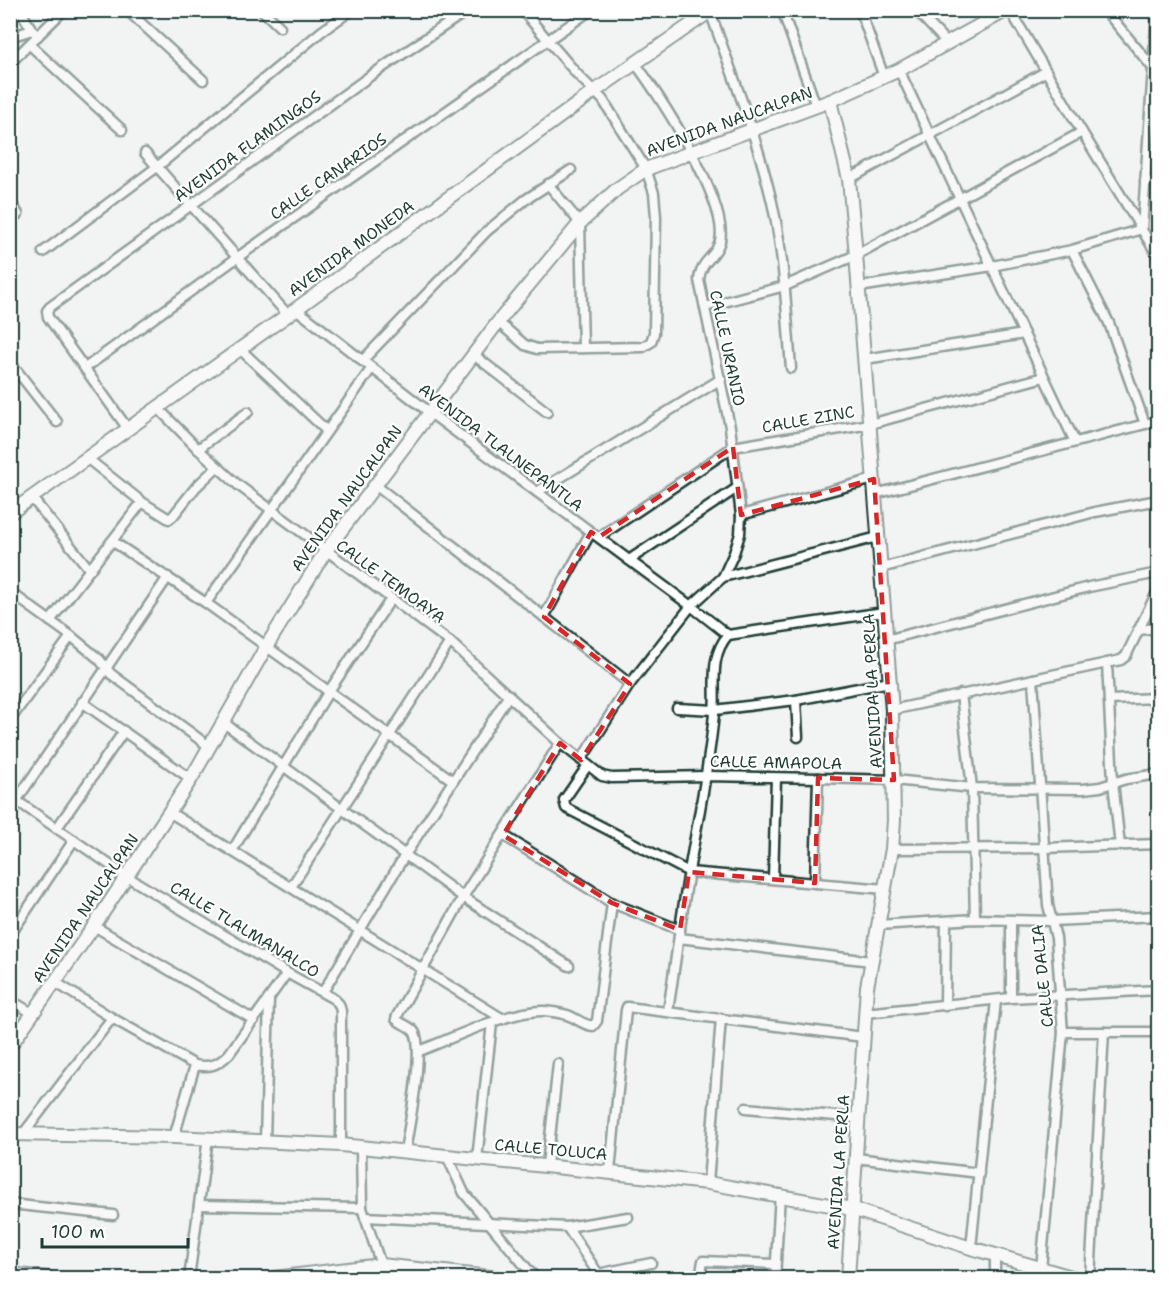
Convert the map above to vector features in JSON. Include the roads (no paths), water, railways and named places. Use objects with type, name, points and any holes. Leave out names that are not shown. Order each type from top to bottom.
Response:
[{"type":"main road","name":"AVENIDA NAUCALPAN","points":[[10,1046],[94,926],[191,779],[266,647],[325,552],[498,322],[580,223],[617,189],[646,169],[830,101],[898,70],[1009,10]]},
{"type":"main road","name":"AVENIDA MONEDA","points":[[10,513],[292,312],[595,91],[711,11]]},
{"type":"main road","name":"AVENIDA LA PERLA","points":[[830,101],[849,179],[890,682],[894,780],[892,849],[871,961],[865,1013],[848,1278]]},
{"type":"main road","name":"CALLE TOLUCA","points":[[17,1134],[208,1138],[341,1145],[610,1171],[708,1183],[780,1194],[852,1209],[971,1248],[1075,1278]]},
{"type":"main road","points":[[278,1278],[381,1265],[499,1278]]},
{"type":"main road","points":[[10,1274],[48,1278]]},
{"type":"street","points":[[20,10],[35,33]]},
{"type":"street","points":[[10,63],[30,45],[35,33],[64,10]]},
{"type":"street","points":[[127,10],[203,80]]},
{"type":"street","points":[[262,10],[280,27]]},
{"type":"street","points":[[43,252],[158,166],[322,31],[352,10]]},
{"type":"street","name":"AVENIDA FLAMINGOS","points":[[85,368],[48,317],[47,311],[50,307],[370,76],[468,10]]},
{"type":"street","points":[[498,322],[525,345],[537,349],[643,347],[651,342],[654,333],[656,217],[654,193],[646,169],[612,110],[522,10]]},
{"type":"street","name":"CALLE CANARIOS","points":[[85,368],[238,257],[591,10]]},
{"type":"street","points":[[782,10],[816,106]]},
{"type":"street","points":[[860,10],[884,76]]},
{"type":"street","points":[[916,10],[948,44]]},
{"type":"street","points":[[1009,10],[1158,256]]},
{"type":"street","points":[[1105,10],[1153,68]]},
{"type":"street","points":[[1142,230],[1145,181],[1154,112],[1153,68],[1157,38],[1157,10]]},
{"type":"street","points":[[711,11],[752,130],[775,215],[785,286],[791,368]]},
{"type":"street","points":[[10,37],[35,33]]},
{"type":"street","points":[[30,45],[122,130]]},
{"type":"street","name":"CALLE URANIO","points":[[635,63],[651,84],[692,152],[709,187],[720,223],[721,239],[716,251],[704,263],[699,280],[721,379],[733,447],[741,515],[740,534],[723,577]]},
{"type":"street","points":[[898,70],[1075,442]]},
{"type":"street","points":[[849,179],[1046,72]]},
{"type":"street","points":[[705,307],[785,286],[856,255],[1082,132]]},
{"type":"street","name":"AVENIDA TLALNEPANTLA","points":[[145,153],[238,257],[292,312],[362,361],[691,606]]},
{"type":"street","points":[[362,361],[487,231],[525,200],[570,170]]},
{"type":"street","points":[[1145,181],[1158,182]]},
{"type":"street","points":[[548,184],[580,223],[583,348]]},
{"type":"street","points":[[10,201],[14,216]]},
{"type":"street","points":[[859,287],[992,266],[1072,250],[1142,230]]},
{"type":"street","points":[[1072,250],[1108,323],[1145,424]]},
{"type":"street","points":[[865,359],[1024,334]]},
{"type":"street","points":[[240,349],[327,431]]},
{"type":"street","points":[[474,355],[547,412]]},
{"type":"street","points":[[10,362],[57,422]]},
{"type":"street","points":[[85,368],[128,429]]},
{"type":"street","points":[[206,603],[270,509],[371,369]]},
{"type":"street","name":"CALLE ZINC","points":[[599,537],[733,447],[870,424],[1044,377]]},
{"type":"street","points":[[537,492],[721,379]]},
{"type":"street","name":"CALLE TEMOAYA","points":[[158,408],[217,467],[325,552],[450,642],[560,743],[606,778]]},
{"type":"street","points":[[198,449],[248,412]]},
{"type":"street","points":[[875,494],[1157,421]]},
{"type":"street","points":[[88,459],[142,502],[169,519],[195,487],[217,467]]},
{"type":"street","points":[[741,515],[874,479]]},
{"type":"street","points":[[374,484],[630,684]]},
{"type":"street","points":[[629,560],[737,488]]},
{"type":"street","points":[[32,498],[90,570]]},
{"type":"street","points":[[881,568],[1095,512],[1158,500]]},
{"type":"street","points":[[50,621],[142,502]]},
{"type":"street","points":[[544,617],[591,532]]},
{"type":"street","points":[[878,537],[723,577],[691,606],[630,684],[564,800],[566,808],[689,872],[885,889]]},
{"type":"street","points":[[112,541],[206,603],[452,780]]},
{"type":"street","points":[[886,640],[1089,587],[1158,573]]},
{"type":"street","points":[[10,810],[168,577]]},
{"type":"street","points":[[892,710],[1124,658],[1158,590]]},
{"type":"street","points":[[10,592],[71,636],[99,659],[111,674],[210,747]]},
{"type":"street","points":[[232,851],[329,691],[391,599]]},
{"type":"street","points":[[691,606],[728,635],[884,612]]},
{"type":"street","points":[[1138,630],[1158,628]]},
{"type":"street","points":[[668,1011],[689,872],[707,776],[715,710],[717,651],[728,635]]},
{"type":"street","points":[[10,720],[71,636]]},
{"type":"street","points":[[291,887],[450,642]]},
{"type":"street","points":[[1107,663],[1113,783],[1120,846]]},
{"type":"street","name":"CALLE DALIA","points":[[1033,680],[1048,905],[1061,995],[1063,1032],[1041,1269]]},
{"type":"street","points":[[677,708],[715,710],[796,700],[890,682]]},
{"type":"street","points":[[962,694],[972,788],[975,920]]},
{"type":"street","points":[[323,992],[405,855],[509,695]]},
{"type":"street","points":[[1109,700],[1158,698]]},
{"type":"street","points":[[796,700],[798,737]]},
{"type":"street","points":[[82,702],[191,779]]},
{"type":"street","points":[[224,723],[463,897],[569,966]]},
{"type":"street","points":[[57,828],[124,731]]},
{"type":"street","points":[[405,1151],[419,1052],[414,1032],[396,1019],[463,897],[560,743]]},
{"type":"street","name":"CALLE AMAPOLA","points":[[606,778],[707,776],[818,778],[894,780],[972,788],[1083,789],[1158,774]]},
{"type":"street","points":[[773,879],[776,778]]},
{"type":"street","points":[[815,883],[818,778]]},
{"type":"street","name":"CALLE TLALMANALCO","points":[[17,801],[126,876],[287,973],[323,992],[339,1004],[341,1011],[341,1145]]},
{"type":"street","points":[[169,812],[503,1018]]},
{"type":"street","points":[[503,835],[612,903],[680,934],[871,961]]},
{"type":"street","points":[[10,935],[74,840]]},
{"type":"street","points":[[892,849],[1044,848],[1158,844]]},
{"type":"street","points":[[419,1052],[503,1018],[527,1012],[544,1011],[571,1016],[585,1025],[596,1024],[612,903]]},
{"type":"street","points":[[878,925],[975,920],[1052,921],[1158,916]]},
{"type":"street","points":[[1011,920],[1011,998]]},
{"type":"street","points":[[945,1006],[946,921]]},
{"type":"street","points":[[94,926],[254,1020]]},
{"type":"street","points":[[56,982],[112,1018],[195,1065],[213,1066],[221,1062],[287,973]]},
{"type":"street","points":[[865,1013],[1011,998],[1158,990]]},
{"type":"street","points":[[265,1141],[269,999]]},
{"type":"street","points":[[10,1000],[34,1014]]},
{"type":"street","points":[[971,1248],[996,1000]]},
{"type":"street","points":[[610,1171],[627,1007],[863,1037]]},
{"type":"street","points":[[17,1134],[112,1018]]},
{"type":"street","points":[[708,1183],[721,1018]]},
{"type":"street","points":[[477,1159],[492,1023]]},
{"type":"street","points":[[1063,1032],[1158,1032]]},
{"type":"street","points":[[1090,1278],[1104,1032]]},
{"type":"street","points":[[547,1165],[558,1064]]},
{"type":"street","points":[[174,1137],[195,1065]]},
{"type":"street","points":[[746,1108],[858,1118]]},
{"type":"street","points":[[189,1278],[208,1138]]},
{"type":"street","points":[[361,1147],[362,1208],[381,1265]]},
{"type":"street","points":[[447,1156],[464,1193],[535,1278]]},
{"type":"street","points":[[856,1158],[980,1173]]},
{"type":"street","points":[[775,1278],[780,1194]]},
{"type":"street","points":[[10,1204],[113,1215]]},
{"type":"street","points":[[199,1205],[362,1208]]},
{"type":"street","points":[[365,1217],[567,1227],[628,1217]]},
{"type":"street","points":[[567,1227],[600,1276],[651,1263]]},
{"type":"street","points":[[995,1255],[995,1278]]},
{"type":"street","points":[[700,1278],[702,1261],[775,1264]]}]
